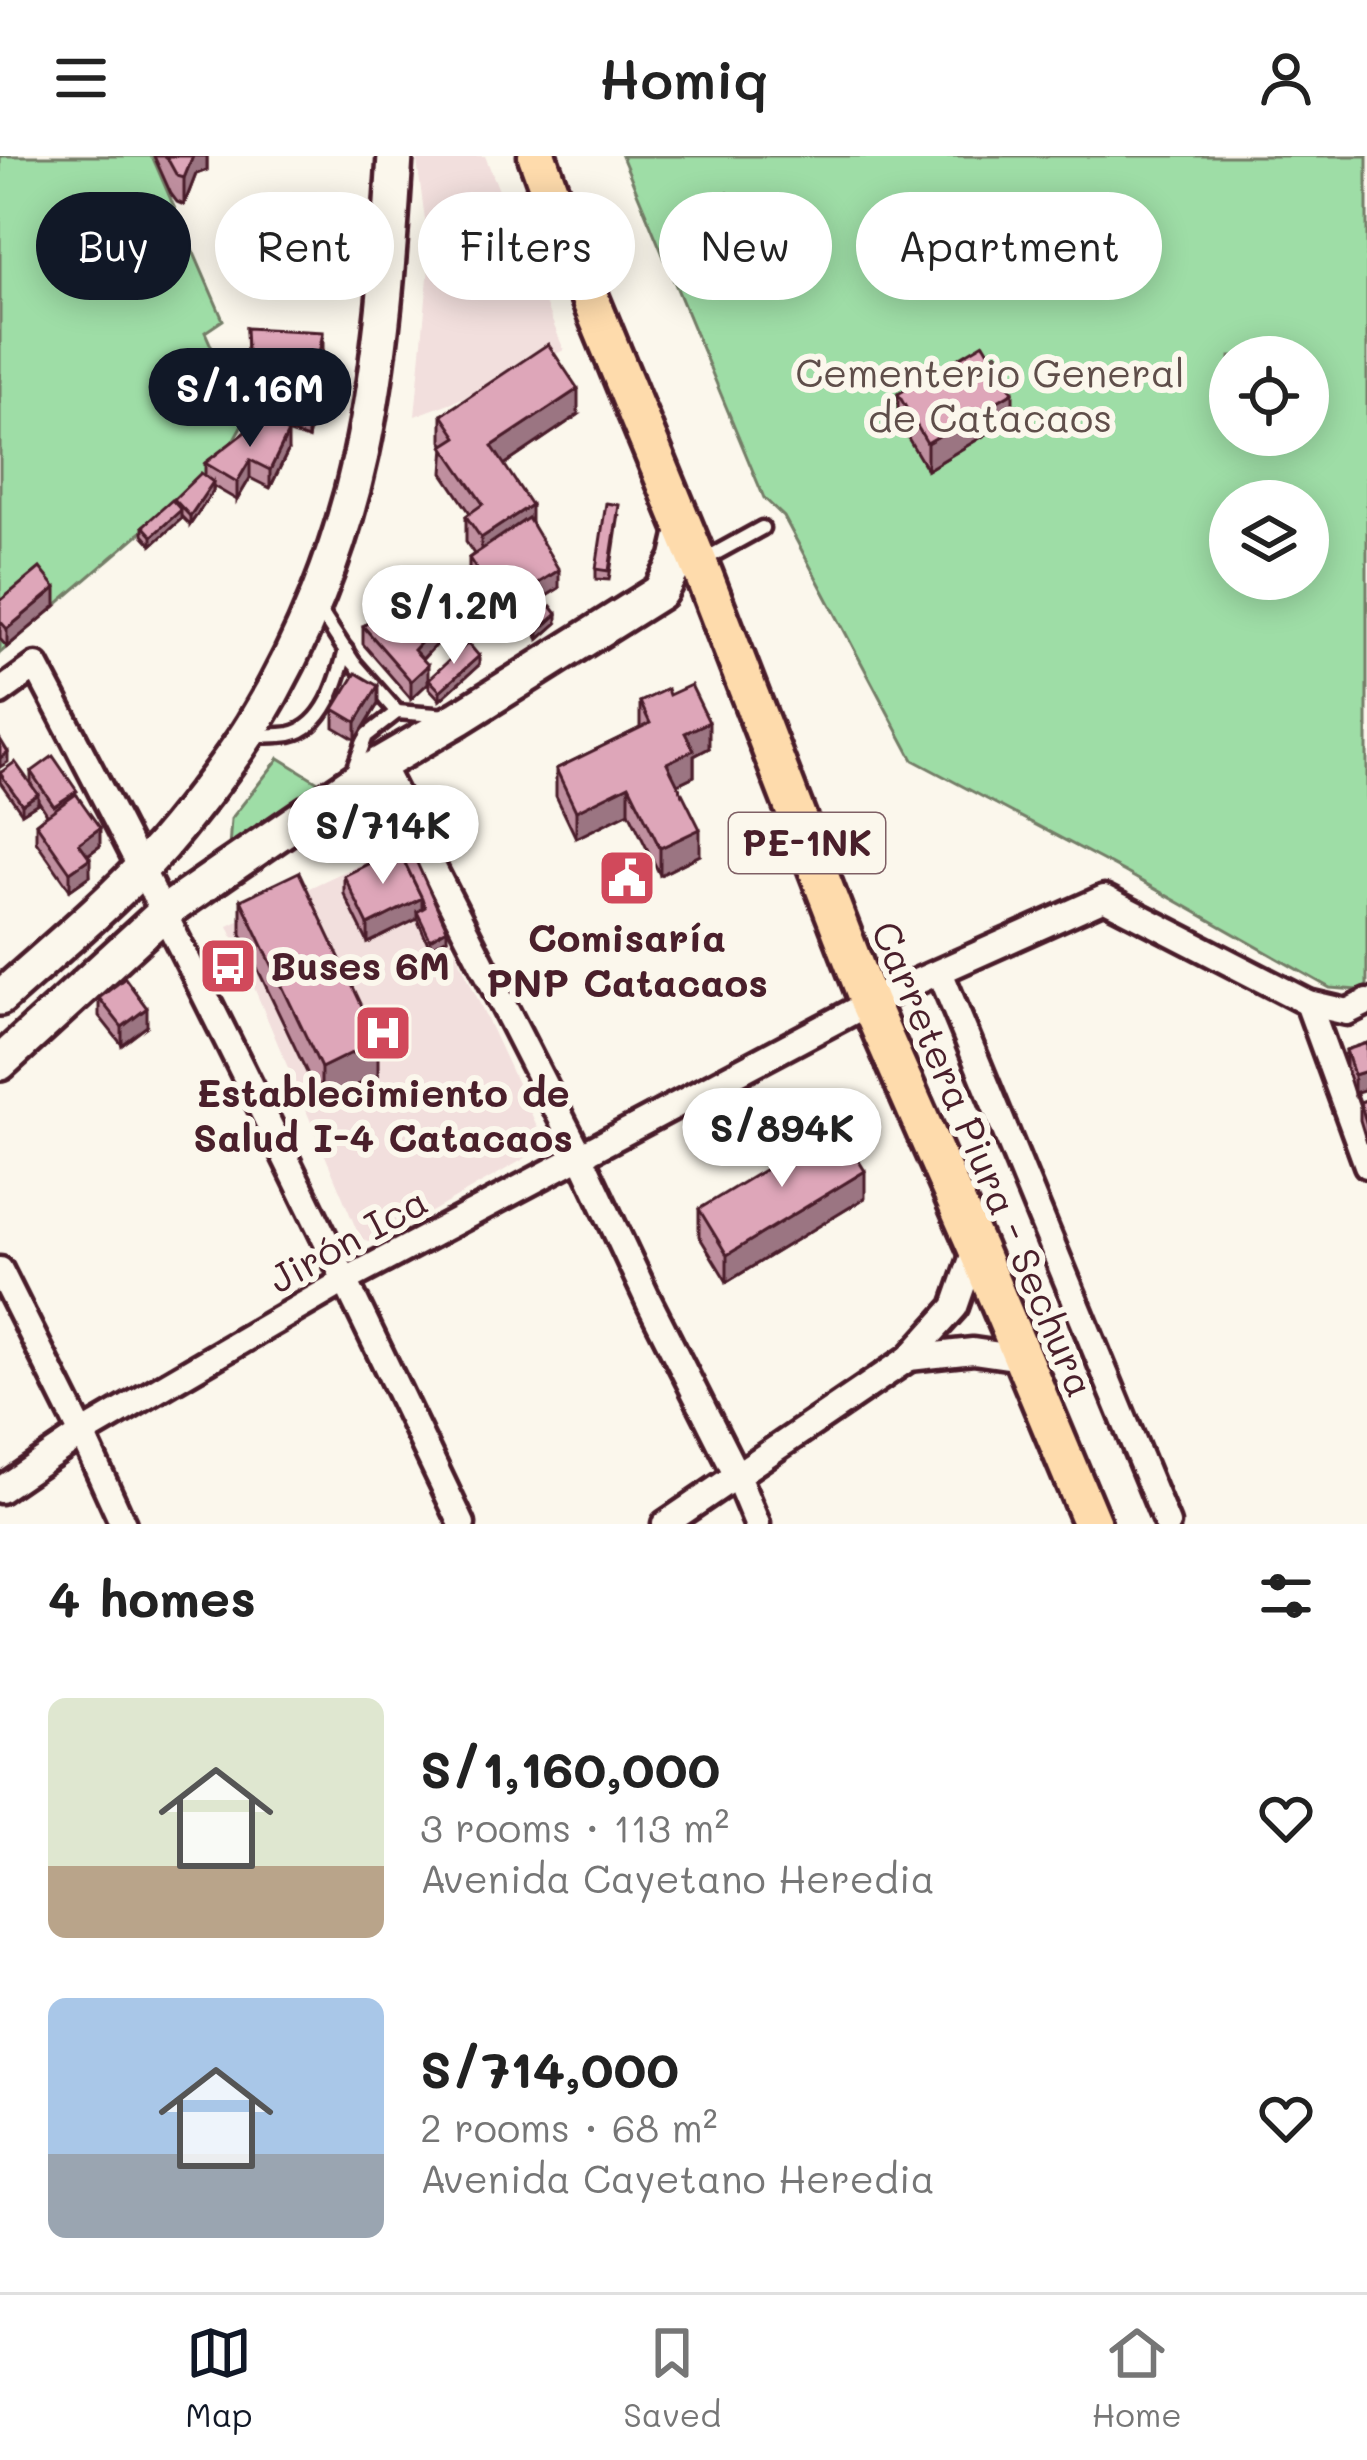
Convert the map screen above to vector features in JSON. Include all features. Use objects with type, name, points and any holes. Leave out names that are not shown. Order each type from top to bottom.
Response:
[{"type":"main road","points":[[0,998],[176,829],[252,727],[309,617],[361,454],[375,372],[395,156]]},
{"type":"main road","name":"Carretera Piura - Sechura","points":[[537,156],[868,1003],[1092,1524]]},
{"type":"main road","points":[[0,1063],[165,913],[380,764],[660,592],[678,559],[692,546]]},
{"type":"main road","points":[[660,592],[716,605]]},
{"type":"street","points":[[0,692],[36,666],[142,866],[462,1524]]},
{"type":"street","points":[[380,764],[580,1155],[757,1524]]},
{"type":"street","name":"Jirón Ica","points":[[0,1490],[82,1434],[346,1280],[868,1003],[1104,898],[1308,1003]]},
{"type":"street","points":[[940,972],[1167,1524]]},
{"type":"street","points":[[1308,1003],[1347,1012],[1367,1002]]},
{"type":"street","points":[[1308,1003],[1367,1165]]},
{"type":"street","points":[[665,1524],[909,1358],[955,1307],[976,1247]]},
{"type":"street","points":[[0,1270],[123,1524]]},
{"type":"street","points":[[909,1358],[973,1351],[1021,1358]]},
{"type":"lane","points":[[692,546],[762,528]]},
{"type":"lane","points":[[314,602],[397,712]]},
{"type":"lane","points":[[244,736],[295,734],[314,723],[336,685],[346,650]]},
{"type":"lane","points":[[348,785],[366,736],[397,712],[459,718]]},
{"type":"shaded area","points":[[429,156],[485,156],[500,192],[421,192],[417,161]]},
{"type":"shaded area","points":[[426,300],[544,300],[564,350],[476,393],[415,416]]},
{"type":"shaded area","name":"Establecimiento de Salud I-4 Catacaos","points":[[405,843],[543,1139],[538,1151],[375,1244],[360,1238],[228,926]]},
{"type":"green space","points":[[0,156],[152,156],[168,192],[36,192],[36,300],[191,300],[191,246],[223,320],[205,332],[244,421],[224,457],[0,653]]},
{"type":"green space","name":"Cementerio General de Catacaos","points":[[622,156],[1367,156],[1367,986],[1330,988],[913,760],[784,517],[764,498],[682,300],[832,300],[832,192],[659,192],[659,245]]},
{"type":"green space","points":[[279,758],[323,785],[229,848],[231,819]]},
{"type":"building","points":[[166,156],[193,156],[184,178],[177,176]]},
{"type":"building","points":[[246,328],[323,332],[308,413],[249,392]]},
{"type":"building","points":[[984,343],[1013,392],[927,443],[898,394]]},
{"type":"building","points":[[548,344],[578,389],[492,446],[531,505],[481,538],[466,516],[483,504],[443,446],[457,437],[442,415]]},
{"type":"building","points":[[263,418],[288,433],[270,470],[250,460],[237,482],[205,463]]},
{"type":"building","points":[[201,473],[213,482],[190,516],[174,499]]},
{"type":"building","points":[[172,500],[181,510],[152,536],[143,526]]},
{"type":"building","points":[[606,503],[619,505],[609,571],[596,569]]},
{"type":"building","points":[[528,518],[559,570],[529,589],[540,600],[531,609],[507,577],[489,589],[469,558]]},
{"type":"building","points":[[40,568],[56,588],[7,629],[0,621],[0,601]]},
{"type":"building","points":[[415,590],[440,622],[414,650],[428,665],[411,681],[363,626]]},
{"type":"building","points":[[551,606],[557,614],[539,630],[532,621]]},
{"type":"building","points":[[455,624],[468,639],[459,647],[446,632]]},
{"type":"building","points":[[468,643],[479,656],[440,691],[429,679]]},
{"type":"building","points":[[356,673],[378,686],[356,722],[334,709]]},
{"type":"building","points":[[691,685],[709,722],[685,733],[694,750],[667,763],[700,829],[660,848],[629,785],[576,811],[556,769],[650,723],[640,702],[667,689],[669,695]]},
{"type":"building","points":[[53,756],[77,791],[54,806],[31,772]]},
{"type":"building","points":[[15,762],[38,794],[22,804],[0,773]]},
{"type":"building","points":[[76,794],[100,828],[79,843],[90,858],[70,872],[36,823]]},
{"type":"building","points":[[398,849],[422,898],[368,925],[344,876]]},
{"type":"building","points":[[412,852],[447,929],[430,939],[417,912],[425,907],[422,898],[402,857]]},
{"type":"building","points":[[299,872],[378,1040],[321,1068],[241,900]]},
{"type":"building","points":[[125,978],[147,1008],[122,1027],[99,998]]},
{"type":"building","points":[[1367,1043],[1367,1071],[1354,1075],[1346,1050]]},
{"type":"building","points":[[837,1126],[865,1171],[727,1255],[699,1209]]},
{"type":"place","name":"Comisaría PNP Catacaos","points":[[627,878]]},
{"type":"place","name":"Buses 6M","points":[[228,966]]},
{"type":"place","name":"Establecimiento de Salud I-4 Catacaos","points":[[383,1033]]}]
